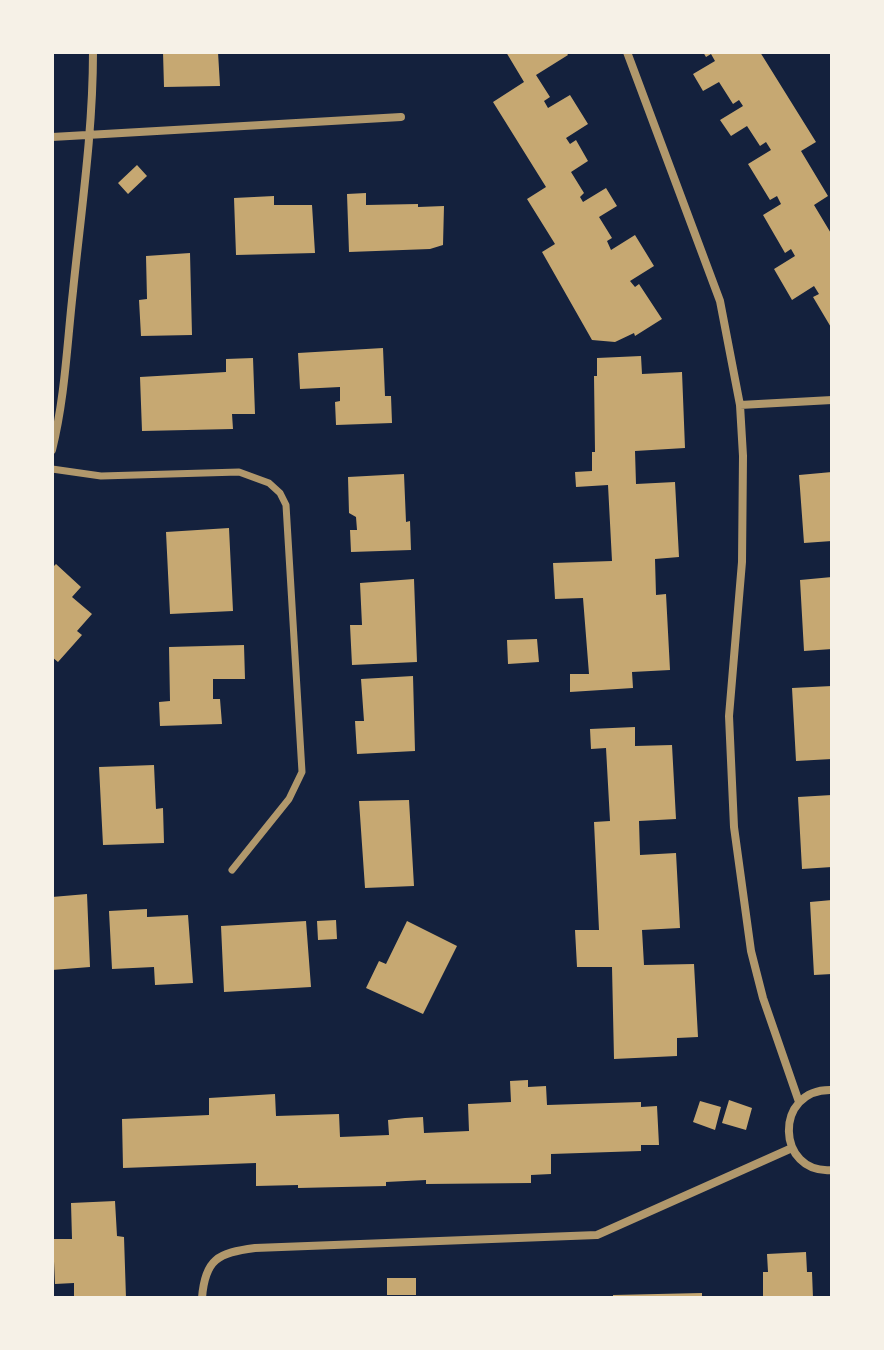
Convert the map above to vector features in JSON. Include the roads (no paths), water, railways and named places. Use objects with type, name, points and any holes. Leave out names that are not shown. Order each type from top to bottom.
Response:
[{"type":"street","points":[[52,450],[60,404],[89,136],[93,52]]},
{"type":"street","points":[[627,52],[720,301],[740,405],[742,562],[729,716],[734,827],[754,963],[799,1102]]},
{"type":"street","points":[[52,137],[401,117]]},
{"type":"street","points":[[740,405],[832,400]]},
{"type":"street","points":[[52,469],[101,476],[239,472],[269,483],[280,493],[286,505],[302,772],[289,799],[232,870]]},
{"type":"street","points":[[832,1090],[815,1092],[799,1102],[788,1123],[792,1148],[805,1164],[832,1171]]},
{"type":"street","points":[[202,1298],[204,1281],[211,1265],[227,1252],[255,1248],[597,1235],[792,1148]]}]
